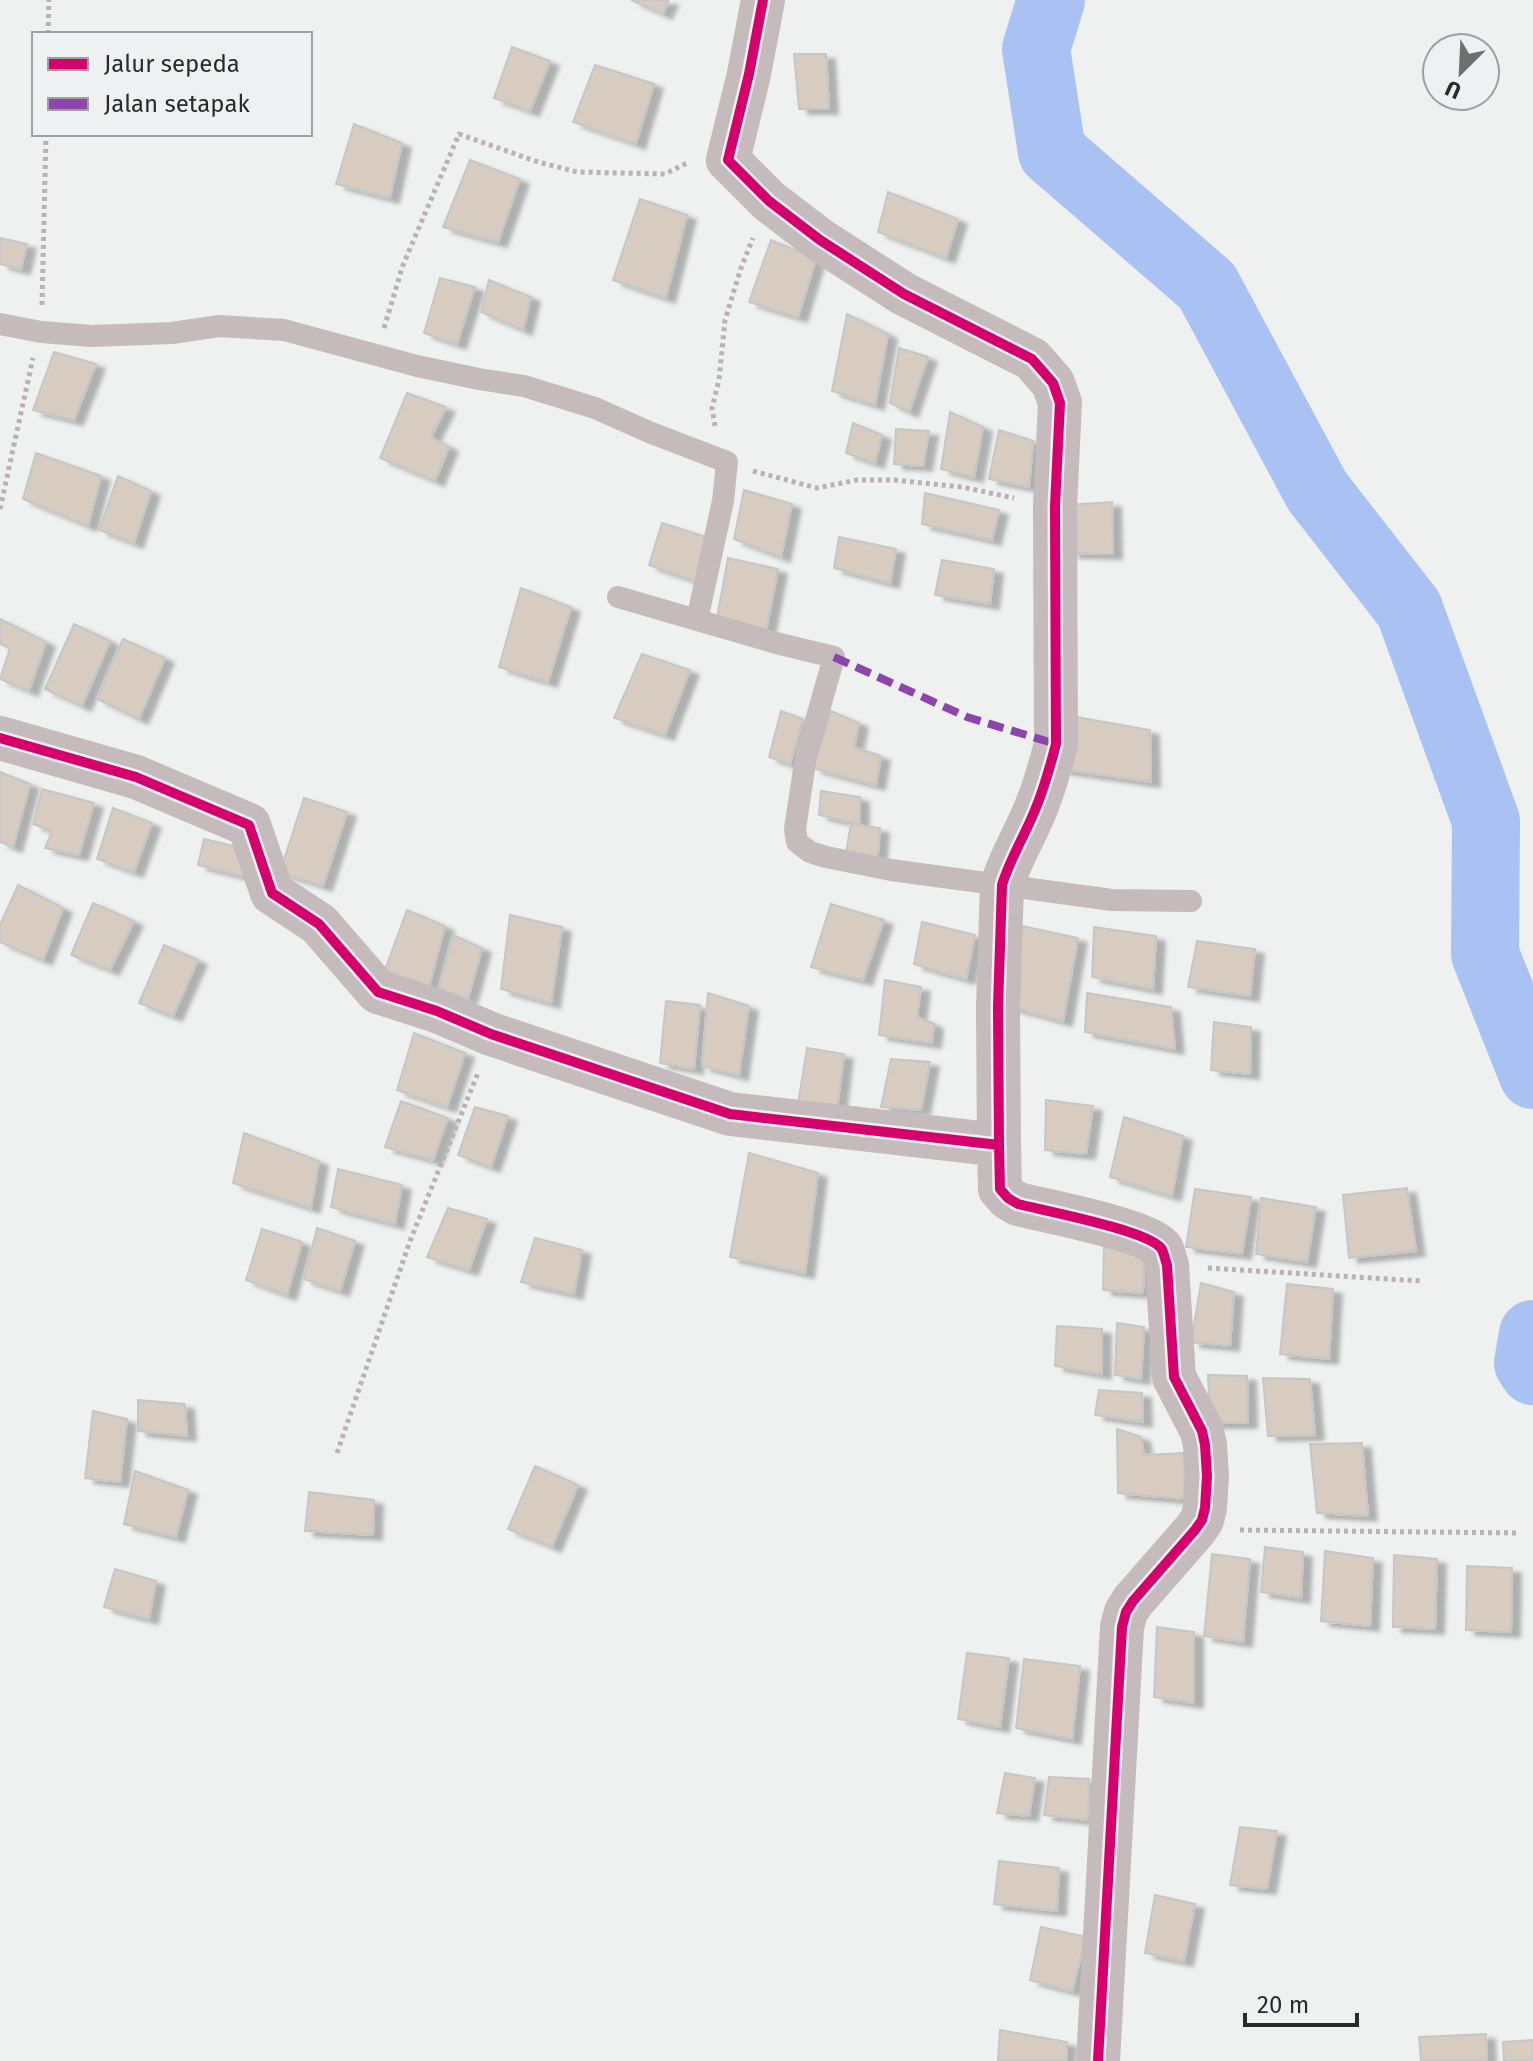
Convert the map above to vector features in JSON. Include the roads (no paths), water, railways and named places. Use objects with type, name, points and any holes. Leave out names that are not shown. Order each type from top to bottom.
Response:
[{"type":"street","points":[[763,0],[728,160],[769,201],[820,240],[904,294],[1032,359],[1053,383],[1060,403],[1055,506],[1056,744],[1048,777],[1002,885],[998,1007],[1000,1189],[1018,1204],[1127,1231],[1149,1238],[1162,1249],[1167,1265],[1174,1377],[1202,1431],[1207,1476],[1202,1520],[1133,1601],[1122,1627],[1098,2061]]},
{"type":"street","points":[[0,738],[136,777],[249,825],[272,893],[319,924],[378,992],[437,1011],[491,1034],[730,1114],[999,1145]]},
{"type":"lane","points":[[0,324],[41,332],[119,336],[219,326],[284,330],[479,379],[524,386],[595,408],[727,462],[723,501],[697,620]]},
{"type":"lane","points":[[618,597],[834,657],[806,756],[798,804],[797,842],[810,852],[891,870],[1112,900],[1191,901]]},
{"type":"waterway","points":[[1051,0],[1036,49],[1052,152],[1207,286],[1317,491],[1409,609],[1486,821],[1485,954],[1533,1075]]},
{"type":"waterway","points":[[1533,1334],[1528,1363],[1533,1371]]}]
